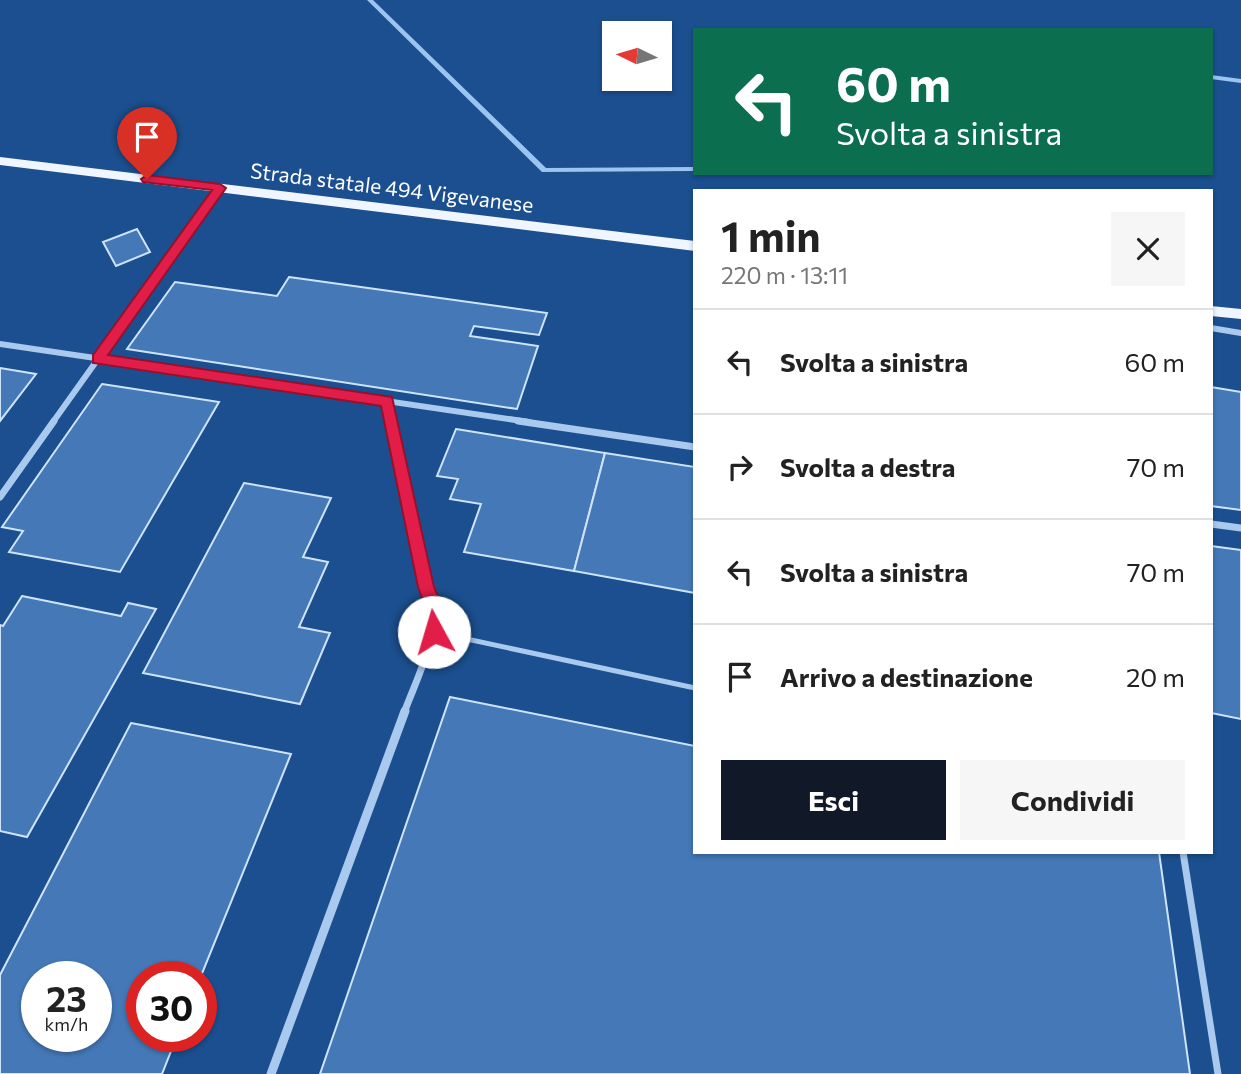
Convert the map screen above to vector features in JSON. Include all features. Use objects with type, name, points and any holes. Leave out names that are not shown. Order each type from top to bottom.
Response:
[{"type":"main road","name":"Strada statale 494 Vigevanese","points":[[0,161],[693,246]]},
{"type":"main road","points":[[1213,311],[1241,314]]},
{"type":"street","points":[[0,497],[220,188]]},
{"type":"street","points":[[1213,328],[1241,333]]},
{"type":"street","points":[[0,344],[693,447]]},
{"type":"street","points":[[271,1074],[434,632],[434,606],[426,587],[387,401]]},
{"type":"street","points":[[1213,524],[1241,528]]},
{"type":"lane","points":[[434,632],[693,688]]},
{"type":"lane","points":[[1183,854],[1218,1074]]},
{"type":"building","points":[[137,229],[150,252],[116,266],[103,242]]},
{"type":"building","points":[[289,277],[547,313],[539,335],[474,326],[470,336],[538,346],[517,409],[127,349],[175,282],[277,296]]},
{"type":"building","points":[[0,368],[36,374],[0,421]]},
{"type":"building","points":[[102,384],[219,402],[120,572],[9,552],[23,531],[2,527]]},
{"type":"building","points":[[1213,387],[1241,392],[1241,510],[1213,506]]},
{"type":"building","points":[[456,429],[605,453],[574,571],[464,552],[481,504],[450,499],[458,479],[437,476]]},
{"type":"building","points":[[605,453],[693,467],[693,593],[574,571]]},
{"type":"building","points":[[244,483],[331,498],[303,557],[328,562],[299,627],[330,633],[300,704],[143,673]]},
{"type":"building","points":[[1213,546],[1241,550],[1241,719],[1213,713]]},
{"type":"building","points":[[22,596],[121,616],[128,603],[156,609],[27,837],[0,831],[0,625],[3,626]]},
{"type":"building","points":[[450,697],[693,746],[693,854],[1159,854],[1190,1074],[320,1074]]},
{"type":"building","points":[[131,723],[291,754],[207,961],[126,961],[126,1052],[171,1052],[162,1074],[0,1074],[0,975]]},
{"type":"waterway","points":[[370,0],[544,170],[693,169]]},
{"type":"waterway","points":[[1213,77],[1241,81]]},
{"type":"route","points":[[147,179],[220,188],[98,359],[387,401],[426,587],[434,606],[434,632]]}]
